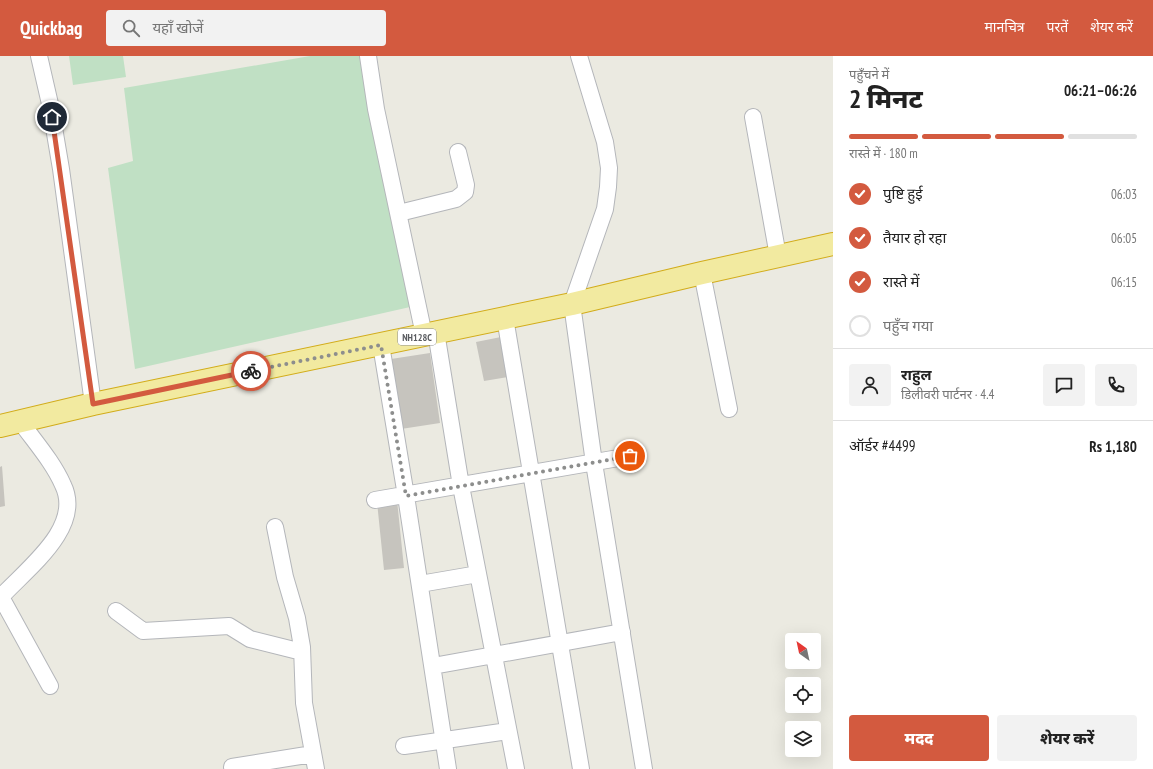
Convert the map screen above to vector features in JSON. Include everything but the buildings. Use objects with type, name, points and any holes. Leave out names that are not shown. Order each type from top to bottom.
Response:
[{"type":"highway","name":"NH128C","points":[[10,424],[93,404],[572,304],[702,272],[833,244]]},
{"type":"street","points":[[39,56],[50,104],[61,169],[93,404]]},
{"type":"street","points":[[368,56],[376,109],[399,213],[430,334],[516,769]]},
{"type":"street","points":[[579,56],[605,142],[609,168],[605,209],[572,304],[594,463],[644,769]]},
{"type":"street","points":[[753,117],[778,256]]},
{"type":"street","points":[[399,213],[456,199],[464,192],[466,185],[458,152]]},
{"type":"street","points":[[702,272],[729,409]]},
{"type":"street","points":[[505,318],[581,769]]},
{"type":"street","points":[[381,345],[433,666],[448,769]]},
{"type":"street","points":[[10,424],[58,474],[64,486],[67,498],[67,515],[59,533],[48,549],[0,598],[15,621],[50,686]]},
{"type":"street","points":[[375,500],[531,475],[630,456]]},
{"type":"street","points":[[232,767],[315,762],[304,703],[302,652],[297,618],[285,577],[275,527]]},
{"type":"street","points":[[420,584],[478,574]]},
{"type":"street","points":[[116,611],[143,631],[229,626],[250,639],[302,652]]},
{"type":"street","points":[[433,666],[622,632]]},
{"type":"street","points":[[404,746],[508,731]]},
{"type":"green space","points":[[69,56],[123,56],[126,77],[73,85]]},
{"type":"green space","points":[[310,56],[362,56],[419,305],[135,369],[108,168],[133,161],[124,88]]},
{"type":"way so far","points":[[251,371],[381,345],[406,496],[531,475],[630,456]]},
{"type":"route","points":[[52,117],[61,169],[93,404],[251,371]]}]
